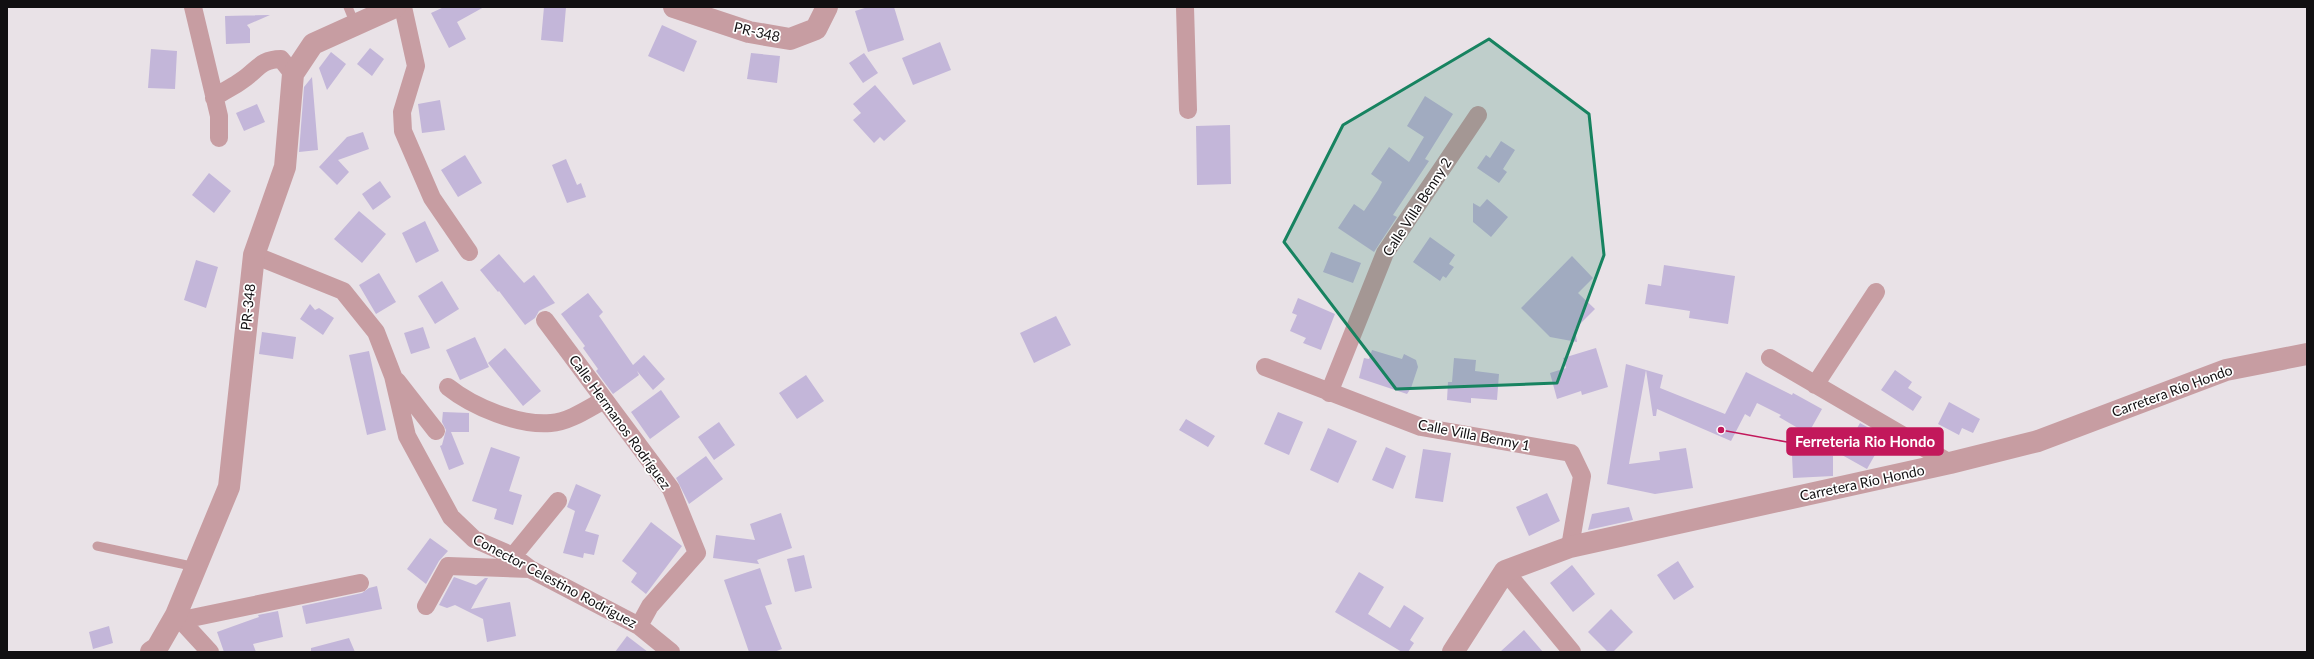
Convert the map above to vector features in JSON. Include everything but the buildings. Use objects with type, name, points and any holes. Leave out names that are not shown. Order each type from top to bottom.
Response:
[{"type":"street","points":[[193,7],[219,116],[219,138]]},
{"type":"street","points":[[214,98],[247,78],[257,66],[272,59],[281,59],[292,74],[313,44],[352,15],[394,7]]},
{"type":"street","points":[[403,7],[416,66],[402,112],[403,132],[432,198],[469,252]]},
{"type":"street","name":"PR-348","points":[[674,7],[749,32],[790,39],[816,29],[828,7]]},
{"type":"street","points":[[1185,7],[1188,110]]},
{"type":"street","name":"PR-348","points":[[151,652],[157,648],[179,617],[196,567],[229,488],[254,255],[285,167],[292,74]]},
{"type":"street","name":"Calle Villa Benny 2","points":[[1329,393],[1385,253],[1478,115]]},
{"type":"street","name":"Conector Celestino Rodríguez","points":[[254,255],[343,291],[376,332],[393,376],[407,436],[451,517],[474,539],[513,556],[530,569],[639,626],[671,652]]},
{"type":"street","points":[[1816,385],[1876,292]]},
{"type":"street","name":"Calle Hermanos Rodríguez","points":[[545,320],[670,489],[697,554],[650,606],[639,626]]},
{"type":"street","name":"Carretera Río Hondo","points":[[1505,570],[1570,547],[1950,463],[2038,441],[2226,370],[2307,354]]},
{"type":"street","points":[[1770,358],[1950,463]]},
{"type":"street","name":"Calle Villa Benny 1","points":[[1265,367],[1329,393],[1421,427],[1571,453],[1582,476],[1570,547]]},
{"type":"street","points":[[393,376],[436,432]]},
{"type":"street","points":[[448,388],[484,407],[517,421],[552,423],[604,400]]},
{"type":"street","points":[[513,556],[558,501]]},
{"type":"street","points":[[426,606],[448,566],[530,569]]},
{"type":"street","points":[[1452,652],[1505,570],[1572,652]]},
{"type":"street","points":[[179,617],[360,583]]},
{"type":"street","points":[[179,617],[210,652]]},
{"type":"lane","points":[[97,546],[196,567]]},
{"type":"highlighted area","points":[[1489,39],[1589,114],[1604,255],[1557,383],[1396,389],[1284,242],[1343,125]]},
{"type":"place","name":"Ferreteria Rio Hondo","points":[[1721,430]]}]
